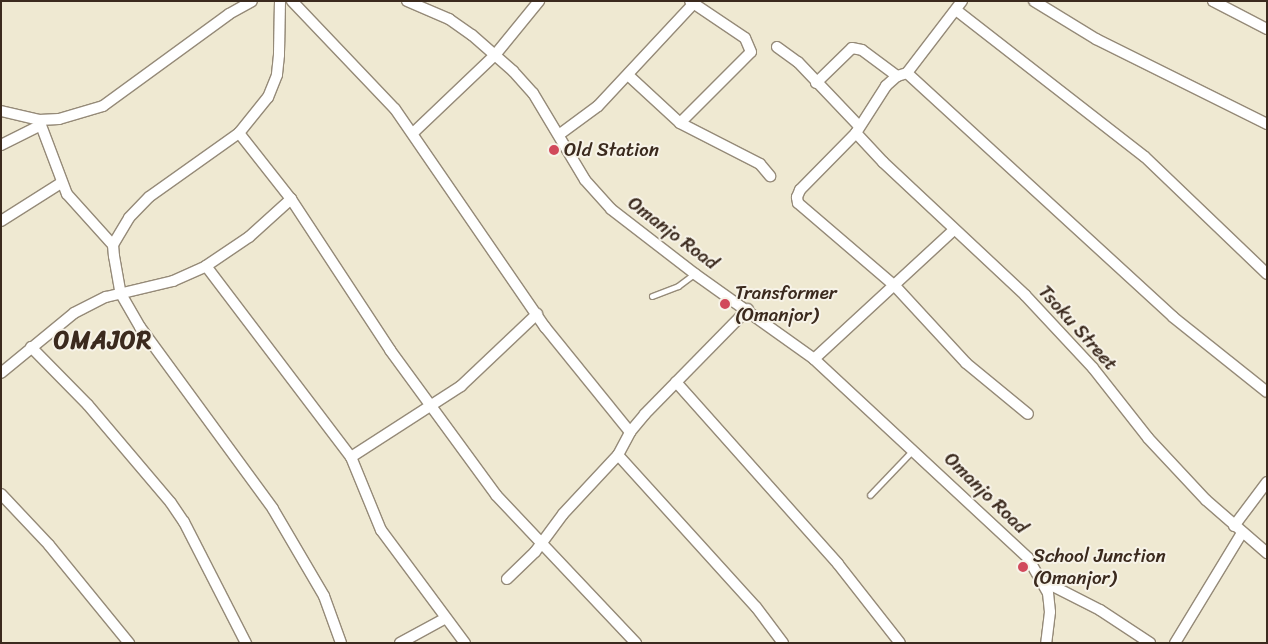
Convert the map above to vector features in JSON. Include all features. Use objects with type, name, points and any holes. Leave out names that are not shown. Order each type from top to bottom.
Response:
[{"type":"street","points":[[1,145],[39,123],[103,106],[230,14],[252,1]]},
{"type":"street","points":[[280,1],[277,75],[268,97],[238,133],[149,197],[120,229],[113,245],[121,294],[140,326],[273,509],[324,596],[341,643]]},
{"type":"street","points":[[292,1],[395,109],[537,314],[630,432]]},
{"type":"street","name":"Omanjo Road","points":[[407,1],[449,19],[495,55],[533,93],[560,134],[585,180],[611,209],[695,274],[748,309],[814,359],[914,449],[1028,558],[1045,582],[1050,612],[1046,643]]},
{"type":"street","points":[[413,134],[495,55],[539,1]]},
{"type":"street","points":[[1034,1],[1096,39],[1267,124]]},
{"type":"street","points":[[1213,1],[1267,29]]},
{"type":"street","points":[[560,134],[598,106],[628,76],[691,3],[745,38],[751,52],[680,123]]},
{"type":"street","points":[[1028,414],[966,362],[895,286],[798,203],[800,190],[857,129],[874,101],[902,74],[959,6],[1145,157],[1267,274]]},
{"type":"street","name":"Tsoku Street","points":[[777,47],[816,82],[857,129],[954,230],[1061,332],[1148,438],[1234,526],[1267,553]]},
{"type":"street","points":[[816,82],[852,48],[862,50],[902,74],[1173,317],[1267,392]]},
{"type":"street","points":[[628,76],[680,123],[760,164],[770,176]]},
{"type":"street","points":[[1,111],[39,123]]},
{"type":"street","points":[[39,123],[61,183],[90,222],[113,245]]},
{"type":"street","points":[[238,133],[291,199],[429,404],[496,494],[541,545],[636,643]]},
{"type":"street","points":[[1,221],[61,183]]},
{"type":"street","points":[[1,373],[74,313],[93,302],[174,281],[206,266],[249,237],[291,199]]},
{"type":"street","points":[[814,359],[954,230]]},
{"type":"street","points":[[206,266],[351,457],[381,530],[465,643]]},
{"type":"street","points":[[507,579],[541,545],[563,514],[618,455],[630,432],[748,309]]},
{"type":"street","points":[[351,457],[429,404],[461,386],[486,366],[537,314]]},
{"type":"street","points":[[31,347],[88,405],[171,503],[184,522],[246,643]]},
{"type":"street","points":[[676,382],[838,564],[900,643]]},
{"type":"street","points":[[618,455],[756,607],[783,643]]},
{"type":"street","points":[[1234,526],[1267,482]]},
{"type":"street","points":[[1,494],[50,546],[128,643]]},
{"type":"street","points":[[1175,643],[1242,533]]},
{"type":"street","points":[[1045,582],[1100,610],[1150,643]]},
{"type":"street","points":[[400,643],[446,618]]},
{"type":"lane","points":[[652,296],[678,286],[695,274]]},
{"type":"lane","points":[[870,495],[914,449]]},
{"type":"place","name":"Old Station","points":[[554,150]]},
{"type":"place","name":"Transformer (Omanjor)","points":[[725,304]]},
{"type":"place","name":"School Junction (Omanjor)","points":[[1023,567]]},
{"type":"district","name":"OMAJOR","points":[[103,341]]}]
